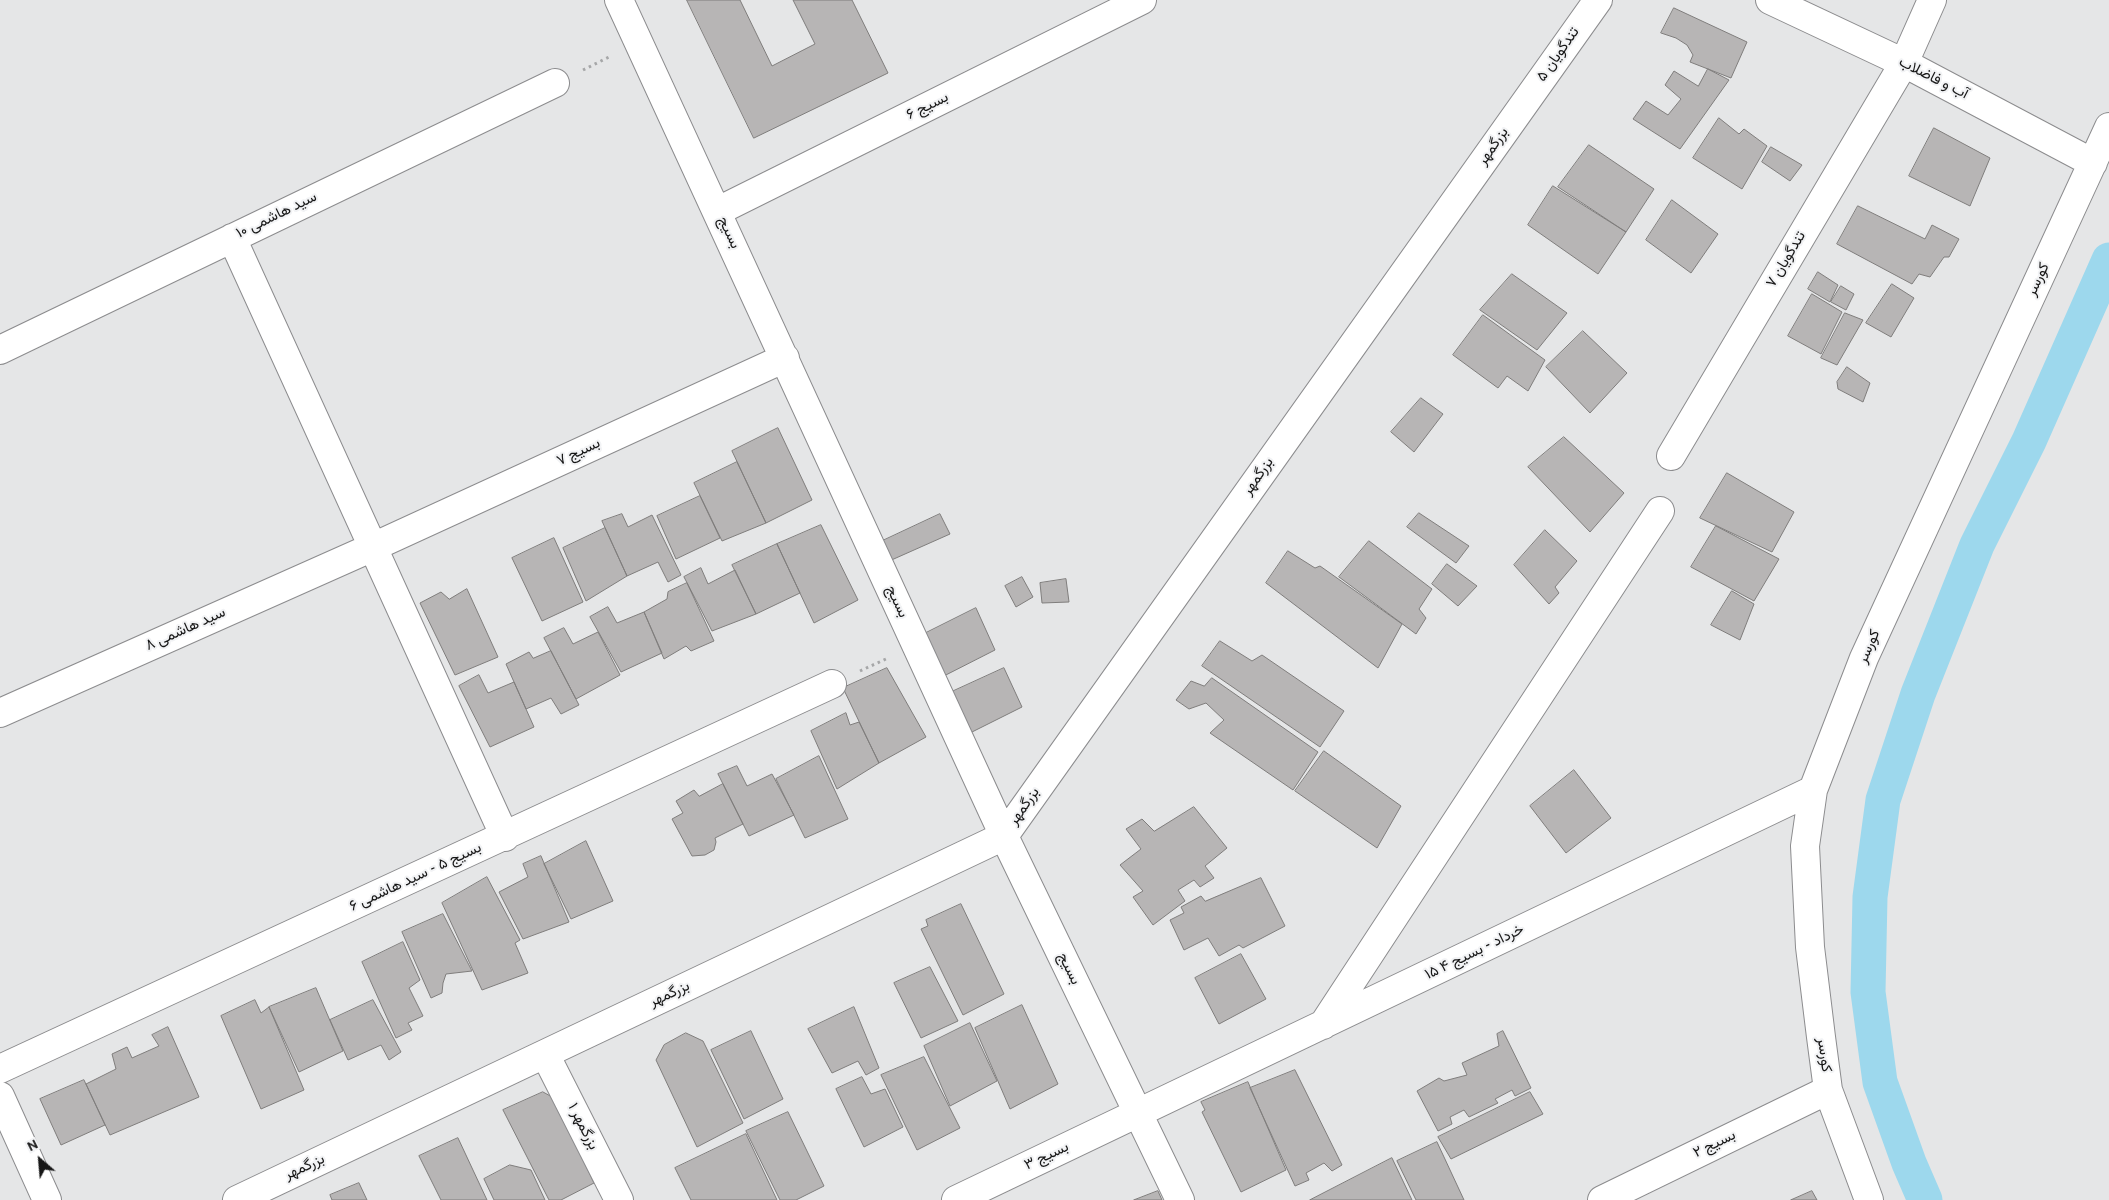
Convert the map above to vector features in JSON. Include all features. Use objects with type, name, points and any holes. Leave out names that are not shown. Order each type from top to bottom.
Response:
[{"type":"street","name":"بسیج","points":[[620,0],[1004,836],[1180,1200]]},
{"type":"street","name":"تندگویان ۵","points":[[1520,110],[1598,0]]},
{"type":"street","name":"آب و فاضلاب","points":[[1770,0],[1904,63],[2093,163]]},
{"type":"street","name":"تندگویان ۷","points":[[1671,456],[1904,63],[1932,0]]},
{"type":"street","name":"بسیج ۶","points":[[718,211],[1140,1]]},
{"type":"street","name":"سید هاشمی ۱۰","points":[[0,350],[555,83]]},
{"type":"street","name":"بزرگمهر","points":[[237,1200],[1004,836],[1520,110]]},
{"type":"street","name":"کورسر","points":[[1869,1200],[1828,1090],[1809,929],[1805,846],[1813,790],[1864,658],[2109,128]]},
{"type":"street","points":[[232,238],[505,837]]},
{"type":"street","name":"بسیج ۷","points":[[373,547],[785,358]]},
{"type":"street","points":[[1323,1025],[1660,511]]},
{"type":"street","name":"سید هاشمی ۸","points":[[0,713],[373,547]]},
{"type":"street","name":"بسیج ۵ - سید هاشمی ۶","points":[[0,1069],[505,837],[832,684]]},
{"type":"street","name":"۱۵ خرداد - بسیج ۴","points":[[1138,1115],[1813,790]]},
{"type":"street","name":"بزرگمهر ۱","points":[[545,1054],[619,1200]]},
{"type":"street","name":"بسیج ۲","points":[[1602,1200],[1828,1090]]},
{"type":"street","points":[[0,1096],[47,1200]]},
{"type":"street","name":"بسیج ۳","points":[[956,1200],[1138,1115]]},
{"type":"path","points":[[555,83],[639,43]]},
{"type":"path","points":[[832,684],[916,645]]},
{"type":"building","points":[[687,0],[740,0],[772,66],[815,44],[793,0],[852,0],[888,73],[754,138]]},
{"type":"building","points":[[1674,8],[1747,42],[1731,78],[1690,62],[1693,55],[1687,45],[1676,38],[1661,33]]},
{"type":"building","points":[[1708,69],[1729,80],[1680,149],[1633,119],[1646,101],[1668,115],[1681,99],[1665,85],[1674,71],[1698,86]]},
{"type":"building","points":[[1719,118],[1739,134],[1744,129],[1767,146],[1742,189],[1693,158]]},
{"type":"building","points":[[1934,128],[1990,158],[1970,206],[1909,176]]},
{"type":"building","points":[[1589,145],[1654,189],[1626,232],[1558,187]]},
{"type":"building","points":[[1771,147],[1802,165],[1790,181],[1762,162]]},
{"type":"building","points":[[1553,186],[1626,232],[1598,274],[1528,225]]},
{"type":"building","points":[[1672,200],[1718,234],[1691,273],[1646,240]]},
{"type":"building","points":[[1858,206],[1925,239],[1932,225],[1959,239],[1949,257],[1944,257],[1930,277],[1919,274],[1912,284],[1837,244]]},
{"type":"building","points":[[1818,272],[1838,285],[1830,302],[1808,289]]},
{"type":"building","points":[[1512,274],[1567,313],[1537,350],[1480,310]]},
{"type":"building","points":[[1892,284],[1914,298],[1891,337],[1866,323]]},
{"type":"building","points":[[1841,286],[1854,294],[1846,310],[1831,302]]},
{"type":"building","points":[[1812,294],[1842,312],[1821,354],[1788,336]]},
{"type":"building","points":[[1845,313],[1863,320],[1837,365],[1821,358]]},
{"type":"building","points":[[1483,315],[1545,360],[1528,391],[1507,376],[1498,388],[1453,355]]},
{"type":"building","points":[[1583,331],[1627,373],[1590,413],[1546,367]]},
{"type":"building","points":[[1847,367],[1870,383],[1863,402],[1838,389],[1837,382]]},
{"type":"building","points":[[1421,398],[1443,414],[1414,452],[1391,432]]},
{"type":"building","points":[[778,428],[812,500],[766,523],[732,451]]},
{"type":"building","points":[[1564,437],[1624,493],[1590,532],[1528,467]]},
{"type":"building","points":[[737,462],[766,523],[722,541],[694,483]]},
{"type":"building","points":[[1727,473],[1794,512],[1772,552],[1700,518]]},
{"type":"building","points":[[700,496],[720,538],[676,559],[657,516]]},
{"type":"building","points":[[1419,513],[1469,546],[1456,563],[1407,527]]},
{"type":"building","points":[[622,514],[628,527],[652,515],[681,575],[668,582],[658,562],[627,576],[602,521]]},
{"type":"building","points":[[940,514],[950,534],[887,562],[876,544]]},
{"type":"building","points":[[821,525],[858,600],[814,623],[777,544]]},
{"type":"building","points":[[1716,526],[1779,559],[1754,601],[1691,567]]},
{"type":"building","points":[[605,528],[627,576],[586,601],[563,548]]},
{"type":"building","points":[[1545,530],[1577,561],[1555,587],[1559,593],[1549,604],[1514,565]]},
{"type":"building","points":[[554,538],[583,602],[542,621],[512,558]]},
{"type":"building","points":[[1369,541],[1432,589],[1419,609],[1426,618],[1416,634],[1339,577]]},
{"type":"building","points":[[777,544],[800,593],[756,614],[732,565]]},
{"type":"building","points":[[1288,551],[1315,568],[1320,566],[1402,624],[1378,668],[1266,583]]},
{"type":"building","points":[[1447,564],[1477,586],[1458,606],[1432,584]]},
{"type":"building","points":[[701,568],[708,584],[735,570],[756,614],[712,631],[684,577]]},
{"type":"building","points":[[1022,577],[1033,597],[1016,607],[1005,586]]},
{"type":"building","points":[[1066,579],[1069,602],[1042,603],[1040,583]]},
{"type":"building","points":[[687,583],[714,641],[691,651],[686,646],[664,659],[644,612],[667,599],[668,592]]},
{"type":"building","points":[[467,589],[498,657],[455,675],[420,603],[441,592],[449,599]]},
{"type":"building","points":[[1732,591],[1754,604],[1740,640],[1711,625]]},
{"type":"building","points":[[608,607],[617,623],[644,612],[662,653],[621,672],[590,617]]},
{"type":"building","points":[[976,608],[995,650],[936,680],[918,637]]},
{"type":"building","points":[[564,628],[573,644],[598,632],[620,675],[576,699],[544,638]]},
{"type":"building","points":[[1220,641],[1252,661],[1262,655],[1344,711],[1320,747],[1202,666]]},
{"type":"building","points":[[551,651],[579,705],[561,714],[551,698],[526,709],[506,664],[529,652],[533,658]]},
{"type":"building","points":[[887,668],[926,737],[879,763],[843,688]]},
{"type":"building","points":[[1004,668],[1022,707],[964,736],[945,695]]},
{"type":"building","points":[[479,675],[488,693],[514,682],[534,727],[490,747],[459,686]]},
{"type":"building","points":[[1212,678],[1318,752],[1293,790],[1210,733],[1224,720],[1206,703],[1189,709],[1176,700],[1191,681],[1204,686]]},
{"type":"building","points":[[846,713],[850,725],[859,722],[879,763],[837,789],[811,731]]},
{"type":"building","points":[[1324,751],[1401,806],[1377,848],[1295,791]]},
{"type":"building","points":[[819,756],[848,819],[805,838],[776,779]]},
{"type":"building","points":[[737,766],[747,786],[772,774],[794,815],[749,836],[718,774]]},
{"type":"building","points":[[1574,770],[1611,818],[1566,853],[1530,806]]},
{"type":"building","points":[[723,784],[743,824],[715,838],[714,850],[705,855],[692,856],[672,819],[683,813],[676,801],[694,790],[699,796]]},
{"type":"building","points":[[1194,807],[1227,848],[1205,866],[1214,878],[1200,887],[1194,880],[1178,890],[1185,901],[1153,925],[1133,897],[1143,891],[1120,865],[1141,849],[1126,829],[1142,819],[1154,831]]},
{"type":"building","points":[[586,841],[613,901],[571,919],[544,864]]},
{"type":"building","points":[[541,856],[569,922],[523,939],[499,892],[528,877],[523,864]]},
{"type":"building","points":[[487,877],[520,940],[515,943],[528,973],[482,990],[442,903]]},
{"type":"building","points":[[1261,878],[1285,926],[1243,948],[1239,945],[1219,956],[1208,938],[1184,950],[1170,920],[1184,913],[1181,907],[1201,896],[1205,901]]},
{"type":"building","points":[[961,904],[1004,994],[963,1015],[921,929],[928,926],[926,920]]},
{"type":"building","points":[[443,914],[472,971],[446,974],[442,993],[431,998],[402,932]]},
{"type":"building","points":[[403,942],[420,980],[409,988],[423,1016],[408,1023],[412,1030],[396,1038],[362,962]]},
{"type":"building","points":[[1241,954],[1266,999],[1219,1024],[1195,978]]},
{"type":"building","points":[[930,967],[958,1021],[921,1038],[894,983]]},
{"type":"building","points":[[316,988],[343,1051],[299,1072],[269,1007]]},
{"type":"building","points":[[255,1000],[261,1013],[269,1007],[304,1090],[261,1109],[221,1016]]},
{"type":"building","points":[[373,1000],[401,1052],[389,1060],[381,1045],[348,1060],[330,1020]]},
{"type":"building","points":[[1022,1005],[1058,1084],[1010,1109],[975,1028]]},
{"type":"building","points":[[854,1007],[879,1068],[866,1075],[858,1061],[832,1073],[808,1029]]},
{"type":"building","points":[[970,1023],[997,1081],[950,1106],[924,1046]]},
{"type":"building","points":[[168,1027],[199,1097],[110,1135],[86,1084],[116,1069],[112,1054],[127,1047],[132,1058],[159,1046],[152,1035]]},
{"type":"building","points":[[751,1031],[783,1099],[744,1119],[711,1050]]},
{"type":"building","points":[[1503,1031],[1531,1088],[1515,1096],[1512,1090],[1495,1099],[1498,1103],[1469,1117],[1464,1110],[1450,1117],[1452,1124],[1438,1131],[1417,1091],[1439,1078],[1444,1081],[1467,1075],[1462,1063],[1499,1046],[1497,1034]]},
{"type":"building","points":[[686,1033],[703,1041],[743,1123],[697,1147],[656,1060],[664,1045]]},
{"type":"building","points":[[924,1057],[960,1128],[917,1150],[881,1075]]},
{"type":"building","points":[[1295,1070],[1342,1165],[1332,1171],[1324,1163],[1306,1173],[1309,1180],[1295,1186],[1250,1088]]},
{"type":"building","points":[[862,1077],[871,1094],[885,1089],[903,1127],[864,1147],[836,1089]]},
{"type":"building","points":[[84,1080],[105,1125],[61,1145],[40,1099]]},
{"type":"building","points":[[1248,1082],[1286,1170],[1241,1192],[1202,1112],[1205,1110],[1201,1102]]},
{"type":"building","points":[[543,1092],[554,1098],[594,1183],[561,1200],[549,1200],[503,1110]]},
{"type":"building","points":[[1530,1092],[1543,1114],[1451,1159],[1438,1137]]},
{"type":"building","points":[[788,1112],[824,1186],[796,1200],[780,1200],[746,1131]]},
{"type":"building","points":[[746,1134],[777,1200],[691,1200],[675,1168]]},
{"type":"building","points":[[458,1138],[487,1200],[441,1200],[419,1156]]},
{"type":"building","points":[[1437,1142],[1464,1200],[1416,1200],[1397,1161]]},
{"type":"building","points":[[1392,1158],[1412,1200],[1310,1200]]},
{"type":"building","points":[[510,1165],[531,1170],[545,1200],[494,1200],[484,1179]]},
{"type":"building","points":[[359,1183],[367,1200],[332,1200],[330,1195]]},
{"type":"building","points":[[1158,1191],[1162,1200],[1134,1200]]},
{"type":"building","points":[[1812,1191],[1817,1200],[1791,1200]]},
{"type":"waterway","points":[[1925,1200],[1909,1163],[1880,1082],[1868,992],[1870,897],[1883,800],[1918,694],[1977,545],[2029,441],[2109,260]]}]
